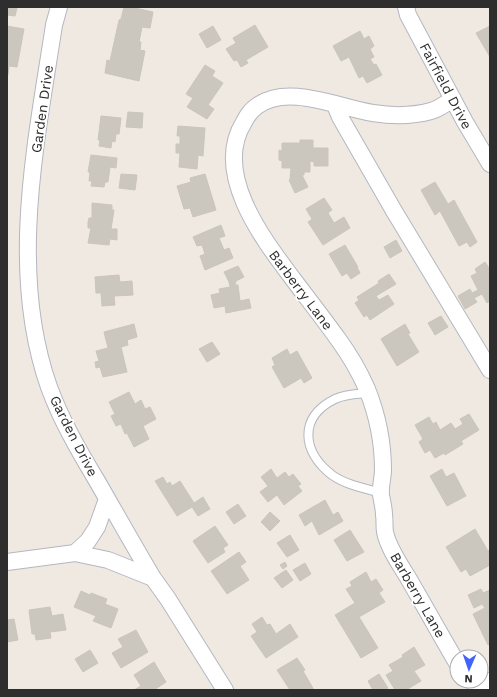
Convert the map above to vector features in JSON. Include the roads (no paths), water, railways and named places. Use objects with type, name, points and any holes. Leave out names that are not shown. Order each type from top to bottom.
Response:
[{"type":"street","name":"Garden Drive","points":[[58,7],[32,177],[29,234],[28,265],[32,316],[40,356],[55,400],[75,443],[153,578],[168,599],[224,690]]},
{"type":"street","name":"Fairfield Drive","points":[[406,7],[408,15],[490,164]]},
{"type":"street","name":"Barberry Lane","points":[[449,649],[389,544],[385,532],[381,493],[383,469],[382,449],[375,409],[368,393],[355,365],[339,341],[261,235],[241,194],[234,166],[235,144],[239,129],[248,115],[256,107],[268,99],[279,96],[297,96],[375,114],[400,115],[433,111],[453,99]]},
{"type":"street","points":[[335,105],[340,117],[394,211],[490,370]]},
{"type":"street","points":[[75,553],[88,541],[97,527],[107,499]]},
{"type":"street","points":[[7,562],[75,553],[108,560],[153,578]]},
{"type":"street","points":[[474,690],[490,681]]},
{"type":"lane","points":[[368,393],[337,398],[322,407],[311,420],[307,431],[308,441],[311,450],[319,463],[332,475],[346,483],[381,493]]}]
